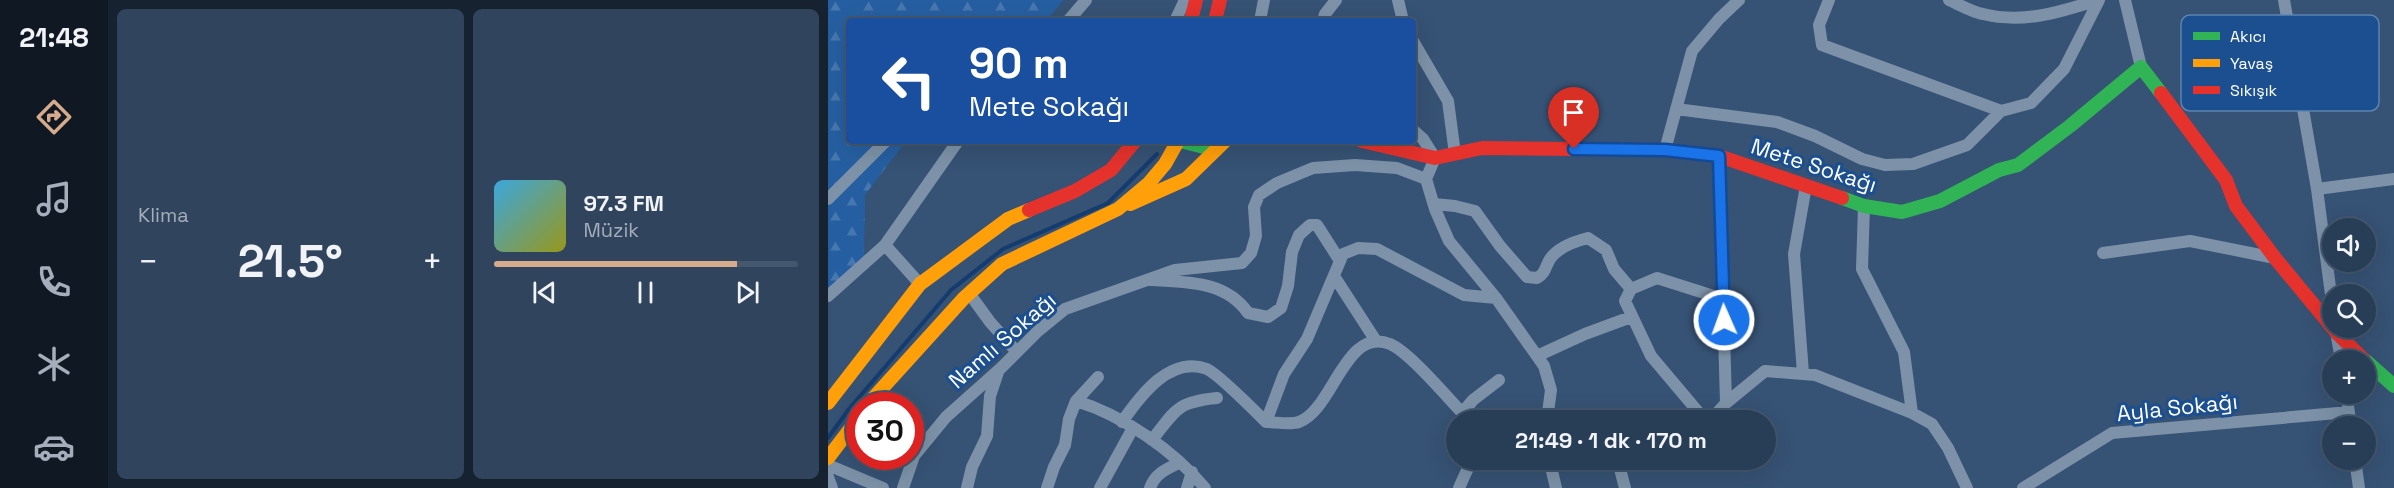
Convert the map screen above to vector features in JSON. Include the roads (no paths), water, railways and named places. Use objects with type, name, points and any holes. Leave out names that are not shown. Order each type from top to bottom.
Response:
[{"type":"main road","points":[[1191,18],[1195,0]]},
{"type":"main road","points":[[1216,18],[1220,0]]},
{"type":"main road","points":[[2141,67],[2226,180],[2236,206],[2275,258],[2322,313]]},
{"type":"main road","name":"Mete Sokağı","points":[[1375,144],[1435,158],[1482,148],[1665,150],[1719,156],[1864,206],[1902,212],[1940,201],[1999,170],[2018,165],[2070,126],[2141,67]]},
{"type":"main road","points":[[828,403],[920,284],[1008,219],[1075,191],[1111,170],[1133,144]]},
{"type":"main road","points":[[1118,209],[1149,183],[1165,164],[1177,144]]},
{"type":"main road","points":[[1186,144],[1194,147],[1221,145]]},
{"type":"main road","points":[[879,392],[969,293],[1002,264],[1186,179],[1221,145]]},
{"type":"main road","points":[[2343,338],[2355,350]]},
{"type":"main road","points":[[2376,370],[2394,386]]},
{"type":"main road","points":[[828,458],[846,434]]},
{"type":"street","points":[[1071,18],[1086,0]]},
{"type":"street","points":[[1176,18],[1185,0]]},
{"type":"street","points":[[1261,18],[1264,0]]},
{"type":"street","points":[[1324,18],[1336,0]]},
{"type":"street","points":[[1398,0],[1402,18]]},
{"type":"street","points":[[1665,150],[1692,51],[1719,19],[1739,0]]},
{"type":"street","points":[[1829,0],[1819,25],[1822,45],[2001,111]]},
{"type":"street","points":[[1949,0],[1982,14],[2014,19],[2048,16],[2099,0]]},
{"type":"street","points":[[1676,109],[1777,122],[1815,136],[1862,159],[1885,165],[1913,164],[1967,145],[2001,111],[2031,104],[2064,69],[2099,0]]},
{"type":"street","points":[[2125,0],[2141,67]]},
{"type":"street","points":[[2284,0],[2287,15]]},
{"type":"street","points":[[1416,46],[1448,101],[1455,154]]},
{"type":"street","points":[[2303,111],[2330,284]]},
{"type":"street","points":[[1416,133],[1423,139],[1435,158],[1426,179],[1449,241],[1496,298],[1544,366],[1551,390],[1548,410]]},
{"type":"street","points":[[828,199],[883,144]]},
{"type":"street","points":[[828,296],[885,245],[956,144]]},
{"type":"street","points":[[1719,156],[1726,403]]},
{"type":"street","name":"Namlı Sokağı","points":[[903,488],[914,456],[946,417],[998,371],[1038,331],[1065,309],[1175,270],[1242,263],[1251,253],[1256,236],[1254,207],[1259,195],[1277,183],[1313,168],[1355,165],[1397,168],[1426,179]]},
{"type":"street","points":[[2317,189],[2394,178]]},
{"type":"street","points":[[1803,373],[1794,254],[1806,186]]},
{"type":"street","points":[[1434,204],[1475,211],[1500,246],[1527,277],[1537,278],[1545,273],[1551,257],[1572,242],[1588,238],[1606,250],[1614,269],[1631,289]]},
{"type":"street","points":[[1864,206],[1863,269],[1904,352],[1912,413]]},
{"type":"street","points":[[1143,280],[1185,282],[1219,288],[1240,302],[1248,313],[1268,317],[1281,308],[1288,286],[1292,252],[1299,235],[1310,225],[1317,225],[1340,261]]},
{"type":"street","points":[[2103,253],[2190,241],[2275,258]]},
{"type":"street","points":[[885,245],[920,284]]},
{"type":"street","points":[[1266,422],[1284,374],[1307,339],[1343,254],[1358,248],[1377,249],[1464,295],[1496,298]]},
{"type":"street","points":[[1334,276],[1376,341]]},
{"type":"street","points":[[1697,410],[1651,356],[1631,318],[1625,301],[1631,289],[1657,278],[1723,298]]},
{"type":"street","points":[[969,293],[990,322],[1017,352]]},
{"type":"street","points":[[1537,356],[1585,334],[1631,318]]},
{"type":"street","points":[[1100,488],[1128,425],[1155,381],[1184,366],[1207,370],[1248,403],[1266,422],[1298,422],[1315,410],[1351,356],[1361,347],[1376,341],[1391,344],[1414,363],[1459,410]]},
{"type":"street","points":[[967,488],[972,467],[987,436],[990,396],[998,371]]},
{"type":"street","points":[[1720,410],[1765,371],[1815,375],[1912,413],[1932,424],[1948,448],[1967,488]]},
{"type":"street","points":[[1047,488],[1065,446],[1069,419],[1076,401],[1098,377]]},
{"type":"street","points":[[1469,410],[1473,400],[1499,380]]},
{"type":"street","points":[[1152,440],[1177,409],[1193,401],[1217,398]]},
{"type":"street","points":[[1076,401],[1098,407],[1152,440],[1192,472],[1205,488]]},
{"type":"street","points":[[2348,404],[2350,416]]},
{"type":"street","name":"Ayla Sokağı","points":[[2023,488],[2112,433],[2349,412]]},
{"type":"street","points":[[1150,488],[1153,480],[1162,471],[1179,463]]},
{"type":"street","points":[[828,465],[883,488]]},
{"type":"street","points":[[1459,488],[1467,470]]},
{"type":"street","points":[[1552,470],[1556,488]]},
{"type":"street","points":[[1620,470],[1625,488]]},
{"type":"street","points":[[2357,470],[2359,488]]},
{"type":"street","points":[[1187,488],[1192,472]]},
{"type":"street","points":[[828,477],[832,488]]},
{"type":"waterway","points":[[828,438],[849,409],[951,290],[1003,249],[1108,203],[1157,154]]}]
